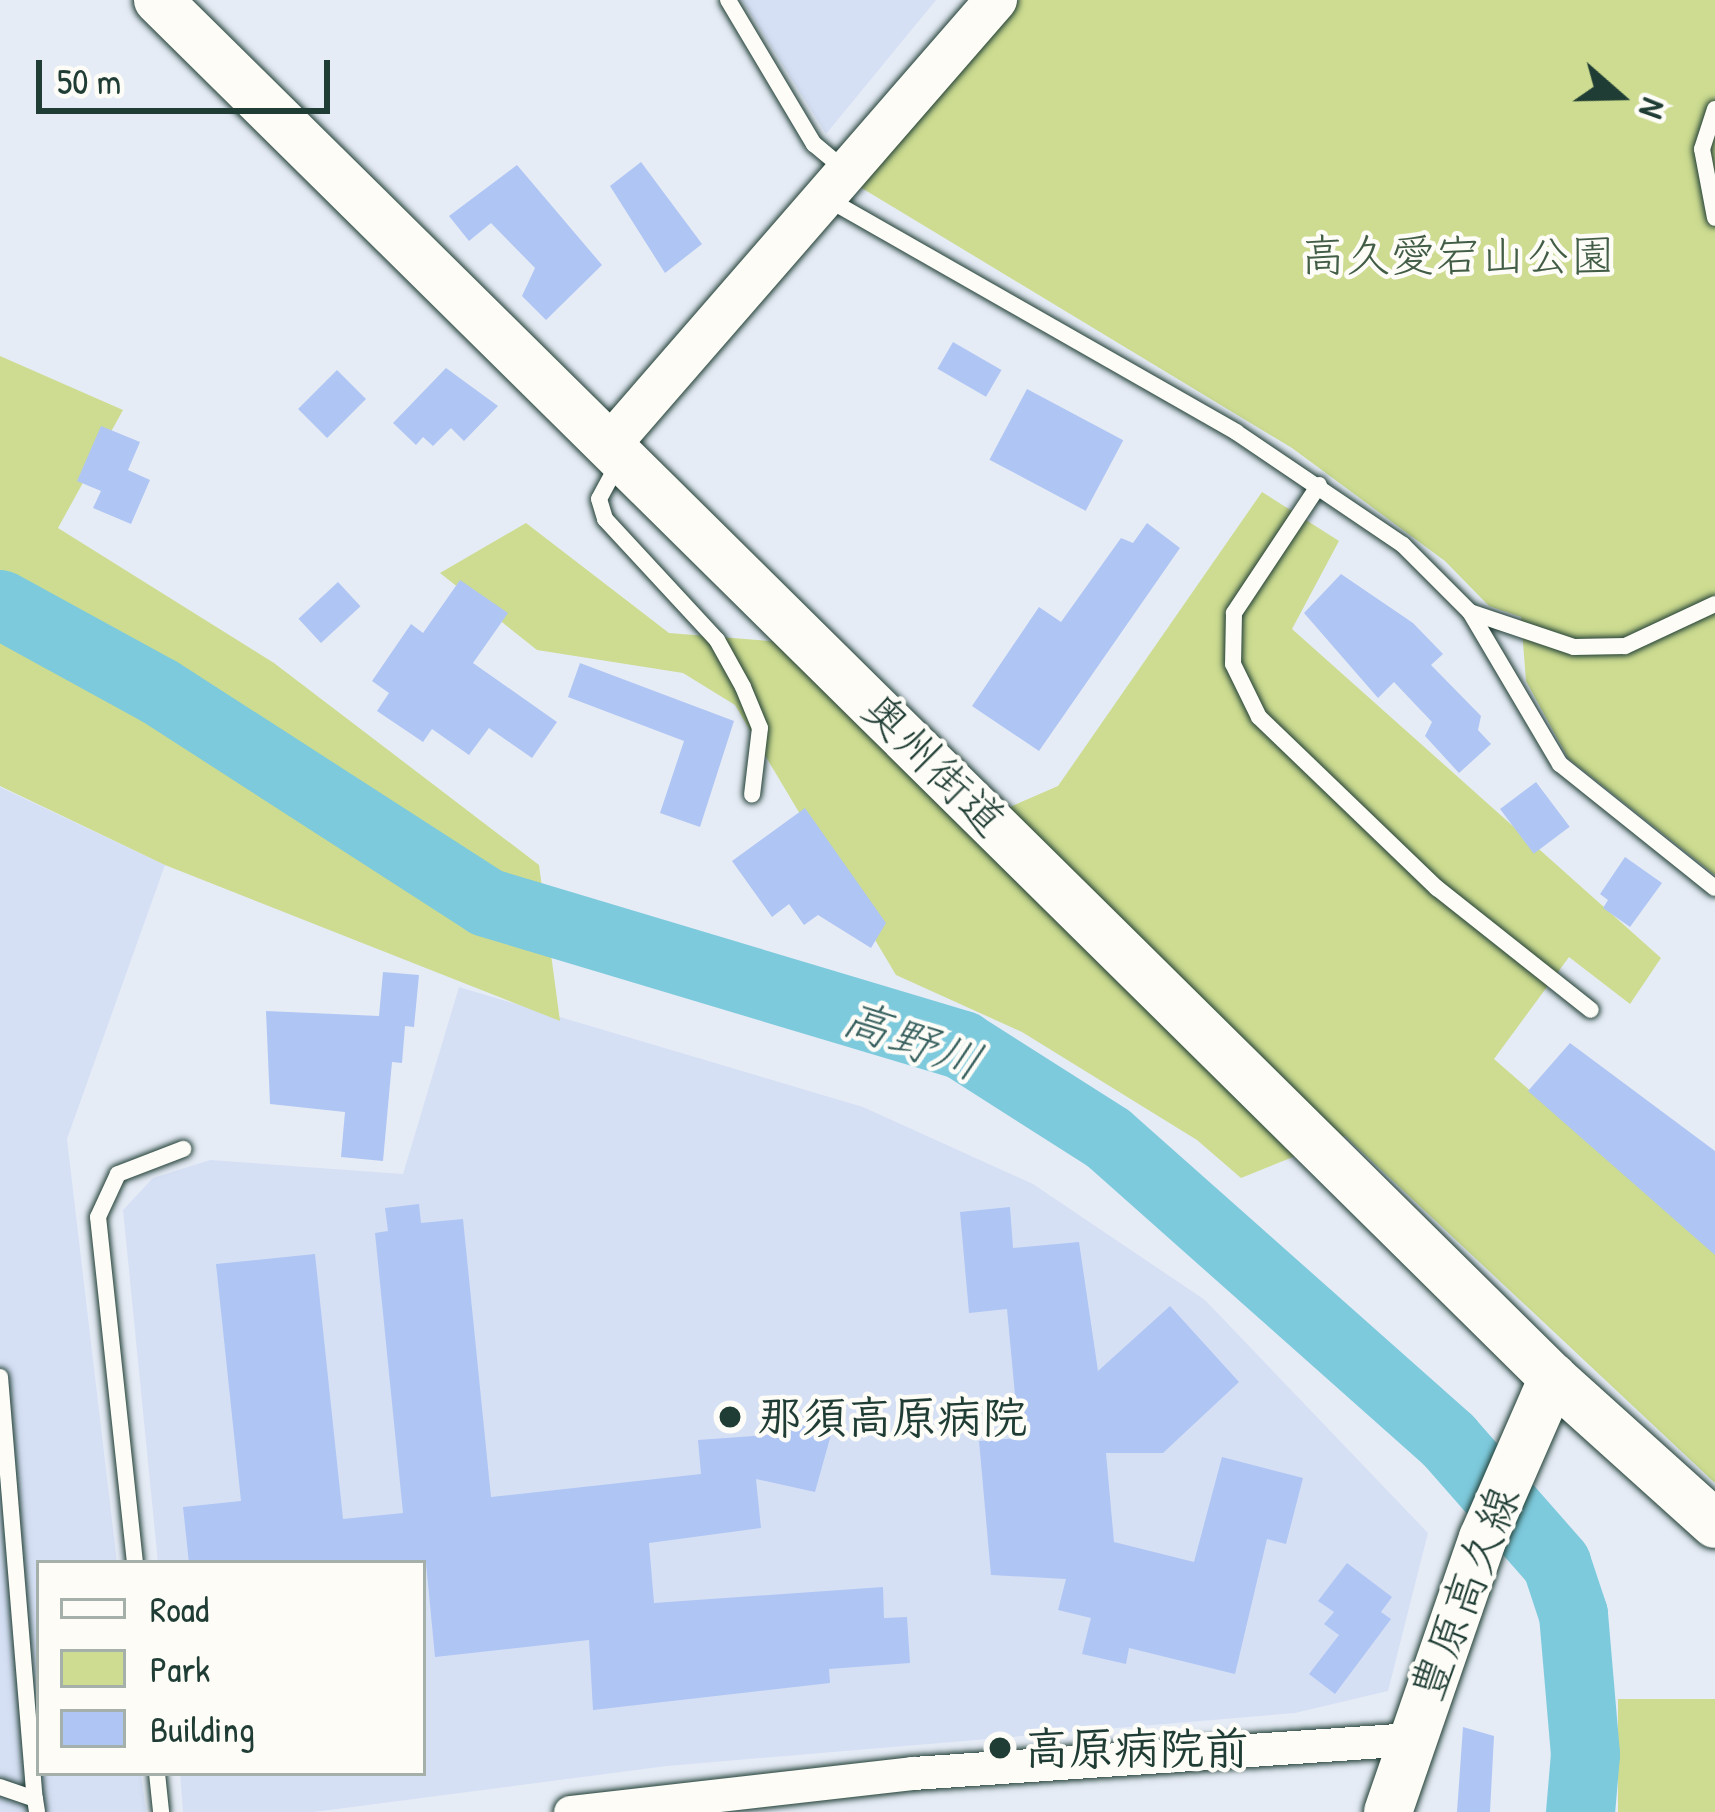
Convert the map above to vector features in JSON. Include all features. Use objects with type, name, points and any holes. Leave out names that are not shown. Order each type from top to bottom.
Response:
[{"type":"main road","name":"奥州街道","points":[[158,0],[617,448],[1552,1378],[1715,1524]]},
{"type":"main road","name":"豊原高久線","points":[[1388,1812],[1408,1739],[1484,1538],[1552,1378]]},
{"type":"street","points":[[617,448],[835,184],[996,0]]},
{"type":"street","points":[[570,1812],[913,1773],[1408,1739]]},
{"type":"lane","points":[[728,0],[835,184],[1319,485],[1403,545],[1470,612],[1560,764],[1715,888]]},
{"type":"lane","points":[[1715,109],[1702,149],[1715,218]]},
{"type":"lane","points":[[617,448],[598,499],[605,519],[717,640],[743,687],[760,728],[752,795]]},
{"type":"lane","points":[[1319,485],[1234,613],[1233,664],[1259,717],[1437,888],[1591,1010]]},
{"type":"lane","points":[[1470,612],[1574,646],[1625,646],[1715,604]]},
{"type":"lane","points":[[135,1560],[98,1217],[118,1174],[183,1149]]},
{"type":"lane","points":[[0,1377],[36,1806]]},
{"type":"lane","points":[[157,1776],[161,1812]]},
{"type":"lane","points":[[0,1787],[36,1806]]},
{"type":"shaded area","points":[[742,0],[936,0],[826,134]]},
{"type":"shaded area","points":[[0,787],[165,865],[67,1139],[117,1560],[36,1560],[36,1776],[141,1776],[146,1812],[0,1812]]},
{"type":"shaded area","name":"那須高原病院","points":[[459,987],[863,1107],[1033,1184],[1205,1300],[1428,1533],[1388,1691],[1295,1713],[667,1766],[314,1812],[183,1812],[180,1776],[426,1776],[426,1560],[158,1560],[123,1210],[153,1178],[210,1160],[403,1174]]},
{"type":"green space","name":"高久愛宕山公園","points":[[1019,0],[1715,0],[1715,875],[1568,758],[1526,681],[1521,617],[1489,606],[1445,561],[1292,448],[860,187]]},
{"type":"green space","points":[[0,356],[123,410],[58,528],[274,663],[539,865],[560,1021],[165,865],[0,786]]},
{"type":"green space","points":[[1262,492],[1339,541],[1292,629],[1661,958],[1630,1004],[1569,957],[1494,1059],[1715,1252],[1715,1483],[1345,1136],[1241,1178],[1197,1140],[1022,1032],[896,975],[735,705],[683,673],[537,650],[440,573],[526,523],[669,633],[782,642],[971,824],[1058,786]]},
{"type":"green space","points":[[1618,1699],[1715,1699],[1715,1812],[1618,1812]]},
{"type":"building","points":[[641,162],[702,244],[665,273],[610,186]]},
{"type":"building","points":[[517,165],[602,265],[546,320],[522,296],[535,268],[491,223],[469,241],[449,216]]},
{"type":"building","points":[[953,342],[1001,370],[986,397],[938,369]]},
{"type":"building","points":[[446,368],[498,406],[464,441],[451,428],[433,446],[423,437],[416,445],[393,423]]},
{"type":"building","points":[[337,370],[366,399],[327,438],[298,409]]},
{"type":"building","points":[[1027,389],[1123,440],[1086,511],[989,460]]},
{"type":"building","points":[[101,426],[140,442],[128,470],[150,480],[131,524],[93,508],[101,491],[77,481]]},
{"type":"building","points":[[1147,523],[1180,548],[1039,751],[972,706],[1039,607],[1061,622],[1121,538],[1133,543]]},
{"type":"building","points":[[1341,574],[1413,623],[1443,654],[1431,665],[1481,716],[1478,730],[1491,744],[1459,773],[1425,736],[1432,722],[1394,682],[1378,698],[1304,613]]},
{"type":"building","points":[[460,580],[508,613],[473,663],[557,722],[532,758],[489,728],[469,755],[432,729],[423,742],[377,711],[389,693],[372,681],[411,624],[423,633]]},
{"type":"building","points":[[338,582],[361,606],[321,643],[299,619]]},
{"type":"building","points":[[580,663],[734,721],[700,827],[660,813],[684,741],[568,697]]},
{"type":"building","points":[[1536,782],[1570,827],[1534,854],[1500,809]]},
{"type":"building","points":[[805,808],[886,923],[871,948],[818,915],[804,925],[789,904],[772,917],[732,861]]},
{"type":"building","points":[[1625,857],[1662,883],[1630,927],[1603,908],[1608,900],[1600,894]]},
{"type":"building","points":[[383,972],[419,975],[414,1027],[405,1026],[402,1063],[392,1062],[383,1161],[341,1157],[345,1112],[270,1104],[266,1011],[379,1016]]},
{"type":"building","points":[[1570,1043],[1715,1151],[1715,1255],[1528,1091]]},
{"type":"building","points":[[419,1204],[421,1223],[463,1219],[491,1497],[701,1474],[698,1440],[782,1434],[787,1420],[832,1431],[815,1492],[756,1479],[761,1528],[649,1543],[654,1603],[883,1587],[884,1618],[907,1617],[910,1663],[829,1669],[830,1683],[593,1710],[589,1640],[435,1657],[426,1560],[189,1560],[183,1507],[241,1501],[216,1264],[315,1254],[343,1519],[403,1513],[375,1233],[388,1231],[385,1208]]},
{"type":"building","points":[[1010,1207],[1013,1248],[1079,1242],[1098,1371],[1170,1306],[1239,1382],[1163,1453],[1106,1453],[1114,1542],[1194,1562],[1222,1457],[1303,1478],[1286,1544],[1267,1539],[1235,1674],[1129,1648],[1126,1664],[1082,1654],[1091,1618],[1058,1610],[1066,1579],[991,1575],[979,1441],[1019,1438],[1007,1309],[969,1313],[960,1212]]},
{"type":"building","points":[[1347,1563],[1392,1597],[1381,1612],[1391,1619],[1335,1694],[1309,1674],[1339,1635],[1324,1624],[1334,1612],[1318,1601]]},
{"type":"building","points":[[1463,1727],[1494,1736],[1490,1812],[1457,1812]]},
{"type":"waterway","name":"高野川","points":[[0,604],[159,691],[486,902],[962,1045],[1108,1138],[1448,1440],[1556,1563],[1573,1614],[1585,1754],[1580,1812]]},
{"type":"place","name":"那須高原病院","points":[[730,1417]]},
{"type":"place","name":"高原病院前","points":[[1000,1748]]}]
